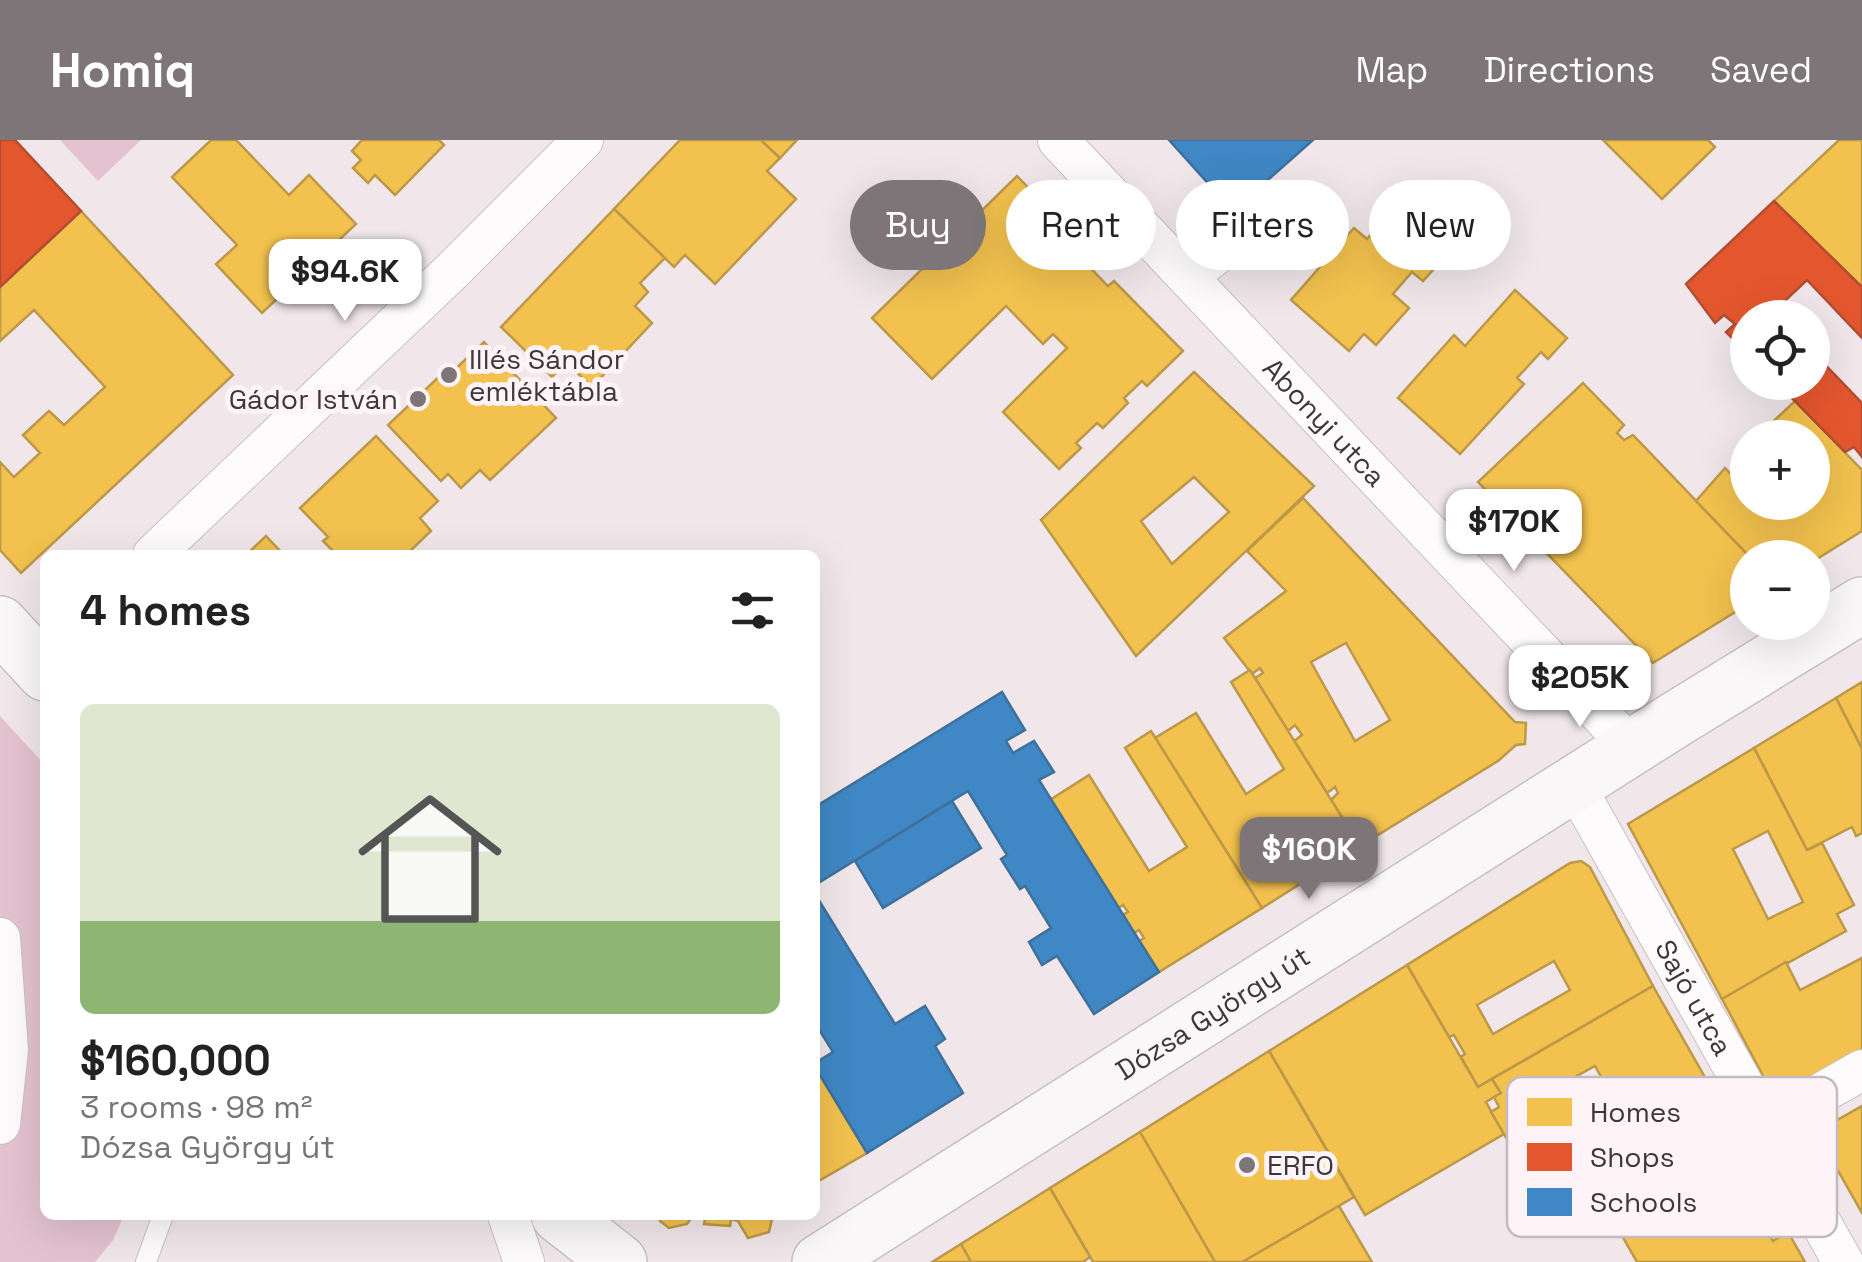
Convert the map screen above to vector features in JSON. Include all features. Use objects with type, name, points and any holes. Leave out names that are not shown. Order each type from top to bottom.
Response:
[{"type":"main road","name":"Dózsa György út","points":[[820,1262],[1862,605]]},
{"type":"main road","points":[[0,624],[40,662]]},
{"type":"main road","points":[[565,1220],[619,1262]]},
{"type":"street","points":[[159,550],[452,271],[583,140]]},
{"type":"street","name":"Abonyi utca","points":[[1058,140],[1210,272],[1632,748]]},
{"type":"street","name":"Sajó utca","points":[[1574,784],[1738,1077]]},
{"type":"street","points":[[0,938],[8,1050],[0,1124]]},
{"type":"street","points":[[1837,1084],[1862,1070]]},
{"type":"street","points":[[510,1220],[524,1262]]},
{"type":"street","name":"Sajó utca","points":[[1829,1237],[1843,1262]]},
{"type":"lane","points":[[146,1262],[161,1220]]},
{"type":"shaded area","points":[[60,140],[141,140],[98,181]]},
{"type":"shaded area","points":[[0,716],[40,760],[40,1220],[122,1220],[113,1240],[95,1262],[0,1262]]},
{"type":"building: Homes","points":[[211,140],[236,140],[289,195],[309,175],[356,224],[262,313],[216,264],[237,245],[172,177]]},
{"type":"building: Homes","points":[[362,140],[439,140],[444,145],[395,195],[375,175],[368,183],[353,168],[361,160],[352,151]]},
{"type":"building: Homes","points":[[680,140],[761,140],[780,158],[767,171],[796,199],[715,284],[685,255],[674,267],[614,209]]},
{"type":"building: Homes","points":[[761,140],[797,140],[780,158]]},
{"type":"building: Homes","points":[[1603,140],[1708,140],[1715,147],[1662,199]]},
{"type":"building: Homes","points":[[1839,140],[1862,140],[1862,287],[1774,201]]},
{"type":"building: Homes","points":[[1006,187],[1006,270],[1092,270],[1108,286],[1114,281],[1183,351],[1147,386],[1142,381],[1124,398],[1128,403],[1103,428],[1097,423],[1076,443],[1081,448],[1059,469],[1003,412],[1067,348],[1053,334],[1043,344],[1006,306],[932,379],[872,318],[921,270],[986,270],[986,206]]},
{"type":"building: Homes","points":[[614,209],[665,258],[640,283],[648,292],[635,306],[652,323],[592,387],[566,362],[552,377],[501,327]]},
{"type":"building: Homes","points":[[81,211],[233,375],[46,550],[40,550],[40,555],[21,573],[0,550],[0,462],[14,477],[40,453],[23,435],[49,411],[64,425],[105,387],[34,310],[0,341],[0,287]]},
{"type":"building: Homes","points":[[1354,228],[1369,237],[1369,270],[1433,270],[1423,281],[1412,272],[1393,294],[1409,308],[1376,345],[1364,334],[1349,351],[1291,300],[1317,270],[1349,270],[1349,234]]},
{"type":"building: Homes","points":[[1515,290],[1567,338],[1548,359],[1541,352],[1517,378],[1524,384],[1460,454],[1398,398],[1454,335],[1465,346]]},
{"type":"building: Homes","points":[[484,342],[556,418],[490,480],[480,470],[461,488],[448,474],[441,481],[388,425],[445,371],[449,375]]},
{"type":"building: Homes","points":[[1194,372],[1314,486],[1136,656],[1041,520]],"holes":[[[1194,477],[1229,512],[1172,564],[1141,521]]]},
{"type":"building: Homes","points":[[1583,383],[1624,425],[1617,433],[1624,440],[1633,435],[1734,540],[1730,540],[1730,615],[1653,663],[1478,482]]},
{"type":"building: Homes","points":[[1795,401],[1813,420],[1775,420]]},
{"type":"building: Homes","points":[[376,436],[438,501],[420,518],[431,531],[411,550],[332,550],[323,541],[328,537],[300,508]]},
{"type":"building: Homes","points":[[1830,437],[1862,470],[1862,531],[1830,551],[1830,540],[1734,540],[1696,501],[1725,468],[1730,473],[1730,520],[1830,520]]},
{"type":"building: Homes","points":[[1303,498],[1515,722],[1526,723],[1525,744],[1516,745],[1498,761],[1360,846],[1331,800],[1338,793],[1335,787],[1327,793],[1294,741],[1302,735],[1295,725],[1288,731],[1255,678],[1263,673],[1260,668],[1252,674],[1224,638],[1286,591],[1247,551]],"holes":[[[1346,643],[1390,720],[1355,741],[1311,662]]]},
{"type":"building: Homes","points":[[266,536],[279,550],[251,550]]},
{"type":"building: Homes","points":[[1250,670],[1360,846],[1262,908],[1155,738],[1196,713],[1246,794],[1284,769],[1231,682]]},
{"type":"building: Homes","points":[[1862,682],[1862,749],[1836,698]]},
{"type":"building: Homes","points":[[1836,698],[1862,749],[1862,833],[1856,836],[1852,827],[1807,850],[1754,748]]},
{"type":"building: Homes","points":[[1151,731],[1262,908],[1159,972],[1139,941],[1144,938],[1139,930],[1134,933],[1122,915],[1128,912],[1123,905],[1118,908],[1050,800],[1089,775],[1149,871],[1187,847],[1125,748]]},
{"type":"building: Homes","points":[[1754,748],[1807,850],[1822,843],[1854,905],[1837,914],[1846,931],[1722,999],[1628,824]],"holes":[[[1768,831],[1803,902],[1768,919],[1733,849]]]},
{"type":"building: Homes","points":[[1581,861],[1590,867],[1653,986],[1478,1087],[1454,1035],[1449,1037],[1407,965],[1570,863]],"holes":[[[1554,961],[1570,990],[1493,1034],[1477,1005]]]},
{"type":"building: Homes","points":[[1862,958],[1862,1050],[1818,1077],[1764,1077],[1722,999],[1786,962],[1800,990]]},
{"type":"building: Homes","points":[[1407,965],[1478,1087],[1492,1079],[1501,1093],[1486,1102],[1504,1134],[1365,1215],[1269,1051]]},
{"type":"building: Homes","points":[[1653,986],[1705,1077],[1601,1077],[1595,1066],[1575,1077],[1507,1077],[1507,1139],[1491,1112],[1499,1107],[1494,1097],[1501,1093],[1492,1079]]},
{"type":"building: Homes","name":"ERFO","points":[[1269,1051],[1354,1197],[1243,1262],[1215,1262],[1140,1132]]},
{"type":"building: Homes","points":[[820,1075],[867,1153],[820,1180]]},
{"type":"building: Homes","points":[[1862,1106],[1862,1213],[1837,1169],[1837,1120]]},
{"type":"building: Homes","points":[[1140,1132],[1215,1262],[1093,1262],[1050,1188]]},
{"type":"building: Homes","points":[[1050,1188],[1090,1257],[1083,1262],[971,1262],[961,1244]]},
{"type":"building: Homes","points":[[1339,1206],[1372,1262],[1244,1261]]},
{"type":"building: Homes","points":[[660,1220],[690,1220],[669,1228]]},
{"type":"building: Homes","points":[[705,1220],[731,1220],[730,1226],[704,1224]]},
{"type":"building: Homes","points":[[734,1220],[772,1220],[769,1232],[748,1238]]},
{"type":"building: Homes","points":[[1623,1237],[1771,1237],[1773,1241],[1791,1237],[1805,1262],[1637,1262]]},
{"type":"building: Homes","points":[[961,1244],[971,1262],[932,1262]]},
{"type":"building: Shops","points":[[0,140],[15,140],[81,211],[0,287]]},
{"type":"building: Shops","points":[[1774,201],[1862,287],[1862,338],[1807,280],[1786,300],[1730,300],[1730,320],[1724,315],[1715,323],[1686,284]]},
{"type":"building: Shops","points":[[1830,370],[1862,403],[1862,457],[1854,447],[1845,452],[1830,437],[1830,420],[1813,420],[1794,400],[1830,400]]},
{"type":"building: Schools","points":[[1169,140],[1313,140],[1268,180],[1205,180]]},
{"type":"building: Schools","points":[[1002,692],[1025,730],[1006,741],[1013,753],[1034,741],[1054,772],[1039,780],[1159,972],[1094,1014],[1057,956],[1042,965],[1029,942],[1051,928],[1025,886],[1020,889],[1001,859],[1007,855],[968,791],[820,882],[820,804]]},
{"type":"building: Schools","points":[[952,801],[981,848],[883,908],[855,861]]},
{"type":"building: Schools","points":[[820,902],[895,1024],[925,1006],[945,1039],[935,1046],[963,1093],[867,1153],[820,1075],[820,1060],[833,1052],[820,1031]]},
{"type":"place","name":"Illés Sándor emléktábla","points":[[449,375]]},
{"type":"place","name":"Gádor István","points":[[418,399]]},
{"type":"place","name":"ERFO","points":[[1247,1165]]}]
